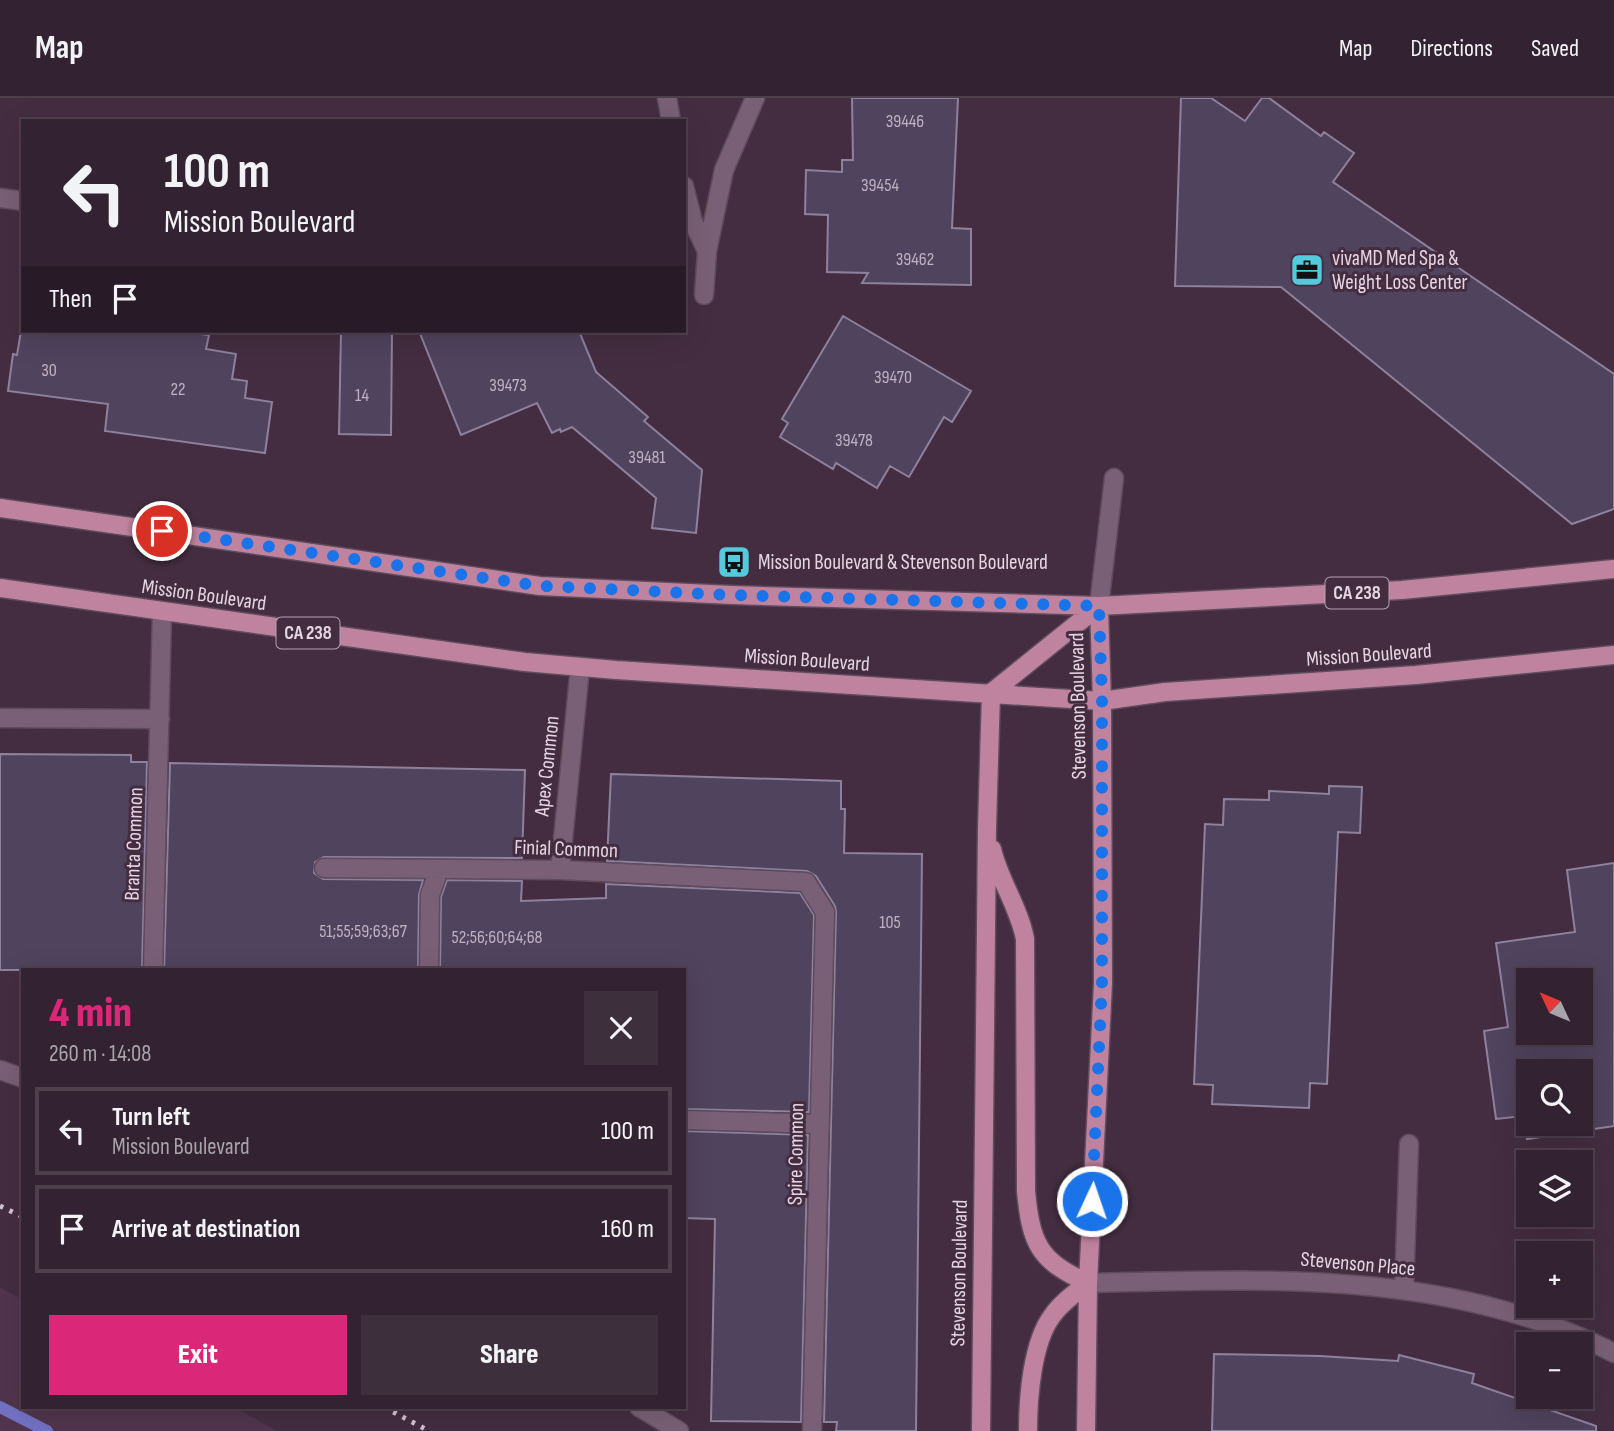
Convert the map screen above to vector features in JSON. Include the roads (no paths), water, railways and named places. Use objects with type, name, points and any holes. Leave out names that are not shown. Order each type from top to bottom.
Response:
[{"type":"main road","name":"CA 238","points":[[0,508],[540,586],[732,595],[1099,606],[1365,593],[1614,569]]},
{"type":"main road","name":"Mission Boulevard","points":[[0,588],[404,646],[580,667],[1102,701],[1165,692],[1416,675],[1614,655]]},
{"type":"main road","name":"Stevenson Boulevard","points":[[981,1431],[987,828],[991,693],[1099,606]]},
{"type":"main road","name":"Stevenson Boulevard","points":[[1086,1431],[1088,1283],[1102,983],[1102,701],[1099,606]]},
{"type":"main road","points":[[987,828],[996,867],[1022,924],[1025,939],[1028,1218],[1035,1242],[1051,1263],[1088,1283],[1052,1315],[1043,1334],[1028,1402],[1028,1431]]},
{"type":"street","points":[[667,98],[671,119]]},
{"type":"street","points":[[704,295],[707,251],[724,170],[755,98]]},
{"type":"street","points":[[686,194],[693,222],[707,251]]},
{"type":"street","points":[[0,198],[21,201]]},
{"type":"street","points":[[1099,606],[1114,478]]},
{"type":"street","name":"Branta Common","points":[[153,968],[162,612]]},
{"type":"street","name":"Apex Common","points":[[560,870],[580,667]]},
{"type":"street","points":[[0,718],[160,719]]},
{"type":"street","name":"Finial Common","points":[[324,868],[560,870],[806,882]]},
{"type":"street","points":[[429,968],[429,895],[439,870]]},
{"type":"street","name":"Spire Common","points":[[806,882],[825,912],[812,1431]]},
{"type":"street","points":[[0,1070],[21,1077]]},
{"type":"street","points":[[686,1120],[820,1124]]},
{"type":"street","points":[[1405,1289],[1409,1144]]},
{"type":"street","name":"Stevenson Place","points":[[1088,1283],[1253,1279],[1405,1289],[1474,1302],[1512,1313],[1576,1335],[1614,1353]]},
{"type":"street","points":[[642,1409],[679,1431]]},
{"type":"waterway","points":[[0,1407],[47,1431]]},
{"type":"railway","points":[[0,1206],[21,1216]]},
{"type":"railway","points":[[388,1409],[429,1431]]},
{"type":"place","name":"vivaMD Med Spa & Weight Loss Center","points":[[1307,270]]},
{"type":"place","name":"Mission Boulevard & Stevenson Boulevard","points":[[734,562]]}]
